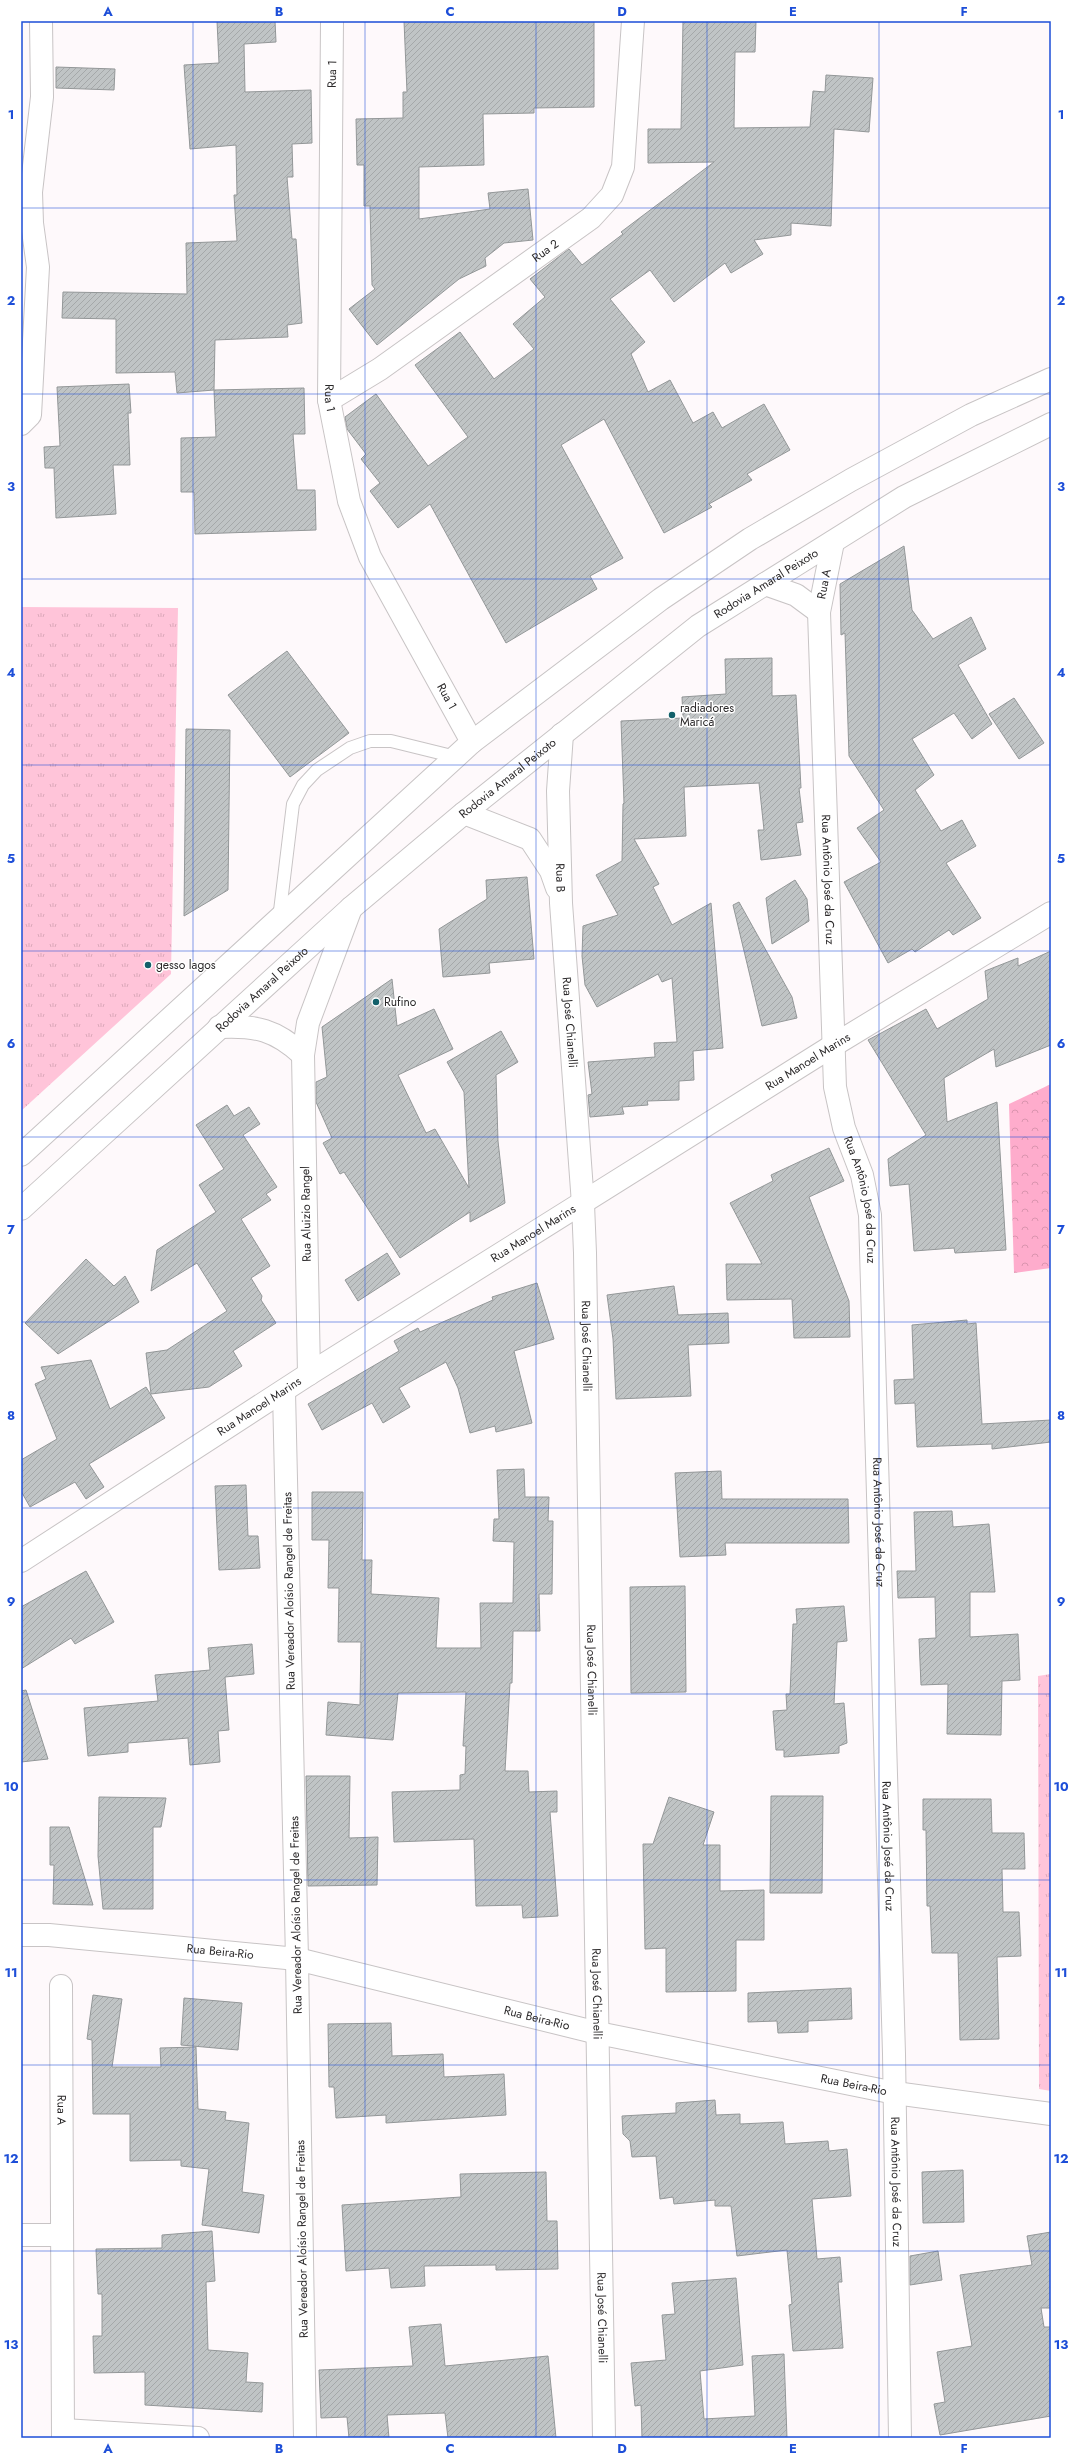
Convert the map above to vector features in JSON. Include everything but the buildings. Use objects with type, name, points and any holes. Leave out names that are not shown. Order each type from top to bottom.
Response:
[{"type":"main road","points":[[21,424],[30,415],[38,267],[32,223],[31,192],[42,97],[42,21]]},
{"type":"main road","name":"Rua 1","points":[[332,21],[329,400],[349,501],[370,557],[472,742]]},
{"type":"main road","name":"Rua 2","points":[[329,400],[380,369],[591,218],[612,195],[623,167],[633,21]]},
{"type":"main road","points":[[21,1155],[472,742],[661,599],[750,539],[851,480],[971,416],[1051,379]]},
{"type":"main road","name":"Rodovia Amaral Peixoto","points":[[21,1209],[352,908],[464,813],[698,626],[904,497],[1051,424]]},
{"type":"main road","name":"Rua A","points":[[765,584],[796,595],[819,612],[833,542]]},
{"type":"main road","name":"Rua Antônio José da Cruz","points":[[819,612],[835,1087],[839,1108],[862,1174],[870,1215],[895,2093],[900,2438]]},
{"type":"main road","name":"Rua B","points":[[561,902],[558,791],[562,734]]},
{"type":"main road","name":"Rua B","points":[[464,813],[530,839],[552,871],[561,902]]},
{"type":"main road","name":"Rua José Chianelli","points":[[561,902],[583,1204],[604,2438]]},
{"type":"main road","name":"Rua Aluizio Rangel","points":[[309,1374],[303,1055],[308,1023],[352,908]]},
{"type":"main road","name":"Rua Manoel Marins","points":[[21,1561],[284,1392],[309,1374],[583,1204],[834,1045],[1051,913]]},
{"type":"main road","points":[[220,1027],[246,1027],[275,1033],[290,1042],[303,1055]]},
{"type":"main road","name":"Rua Vereador Aloísio Rangel de Freitas","points":[[284,1392],[297,1959],[305,2438]]},
{"type":"main road","name":"Rua Beira-Rio","points":[[21,1935],[49,1935],[297,1959],[598,2033],[895,2093],[1051,2114]]},
{"type":"main road","name":"Rua A","points":[[61,1986],[63,2434],[198,2438]]},
{"type":"main road","points":[[21,2235],[61,2235]]},
{"type":"lane","points":[[279,920],[293,804],[303,785],[317,770],[350,748],[370,741],[391,741],[456,757]]},
{"type":"green space","points":[[21,607],[178,608],[171,974],[21,1111]]},
{"type":"green space","points":[[1051,1084],[1051,1268],[1014,1273],[1009,1104]]},
{"type":"green space","points":[[1051,1674],[1051,2091],[1039,2089],[1038,1676]]},
{"type":"place","name":"radiadores Maricá","points":[[672,715]]},
{"type":"place","name":"gesso lagos","points":[[148,965]]},
{"type":"place","name":"Rufino","points":[[376,1002]]}]
